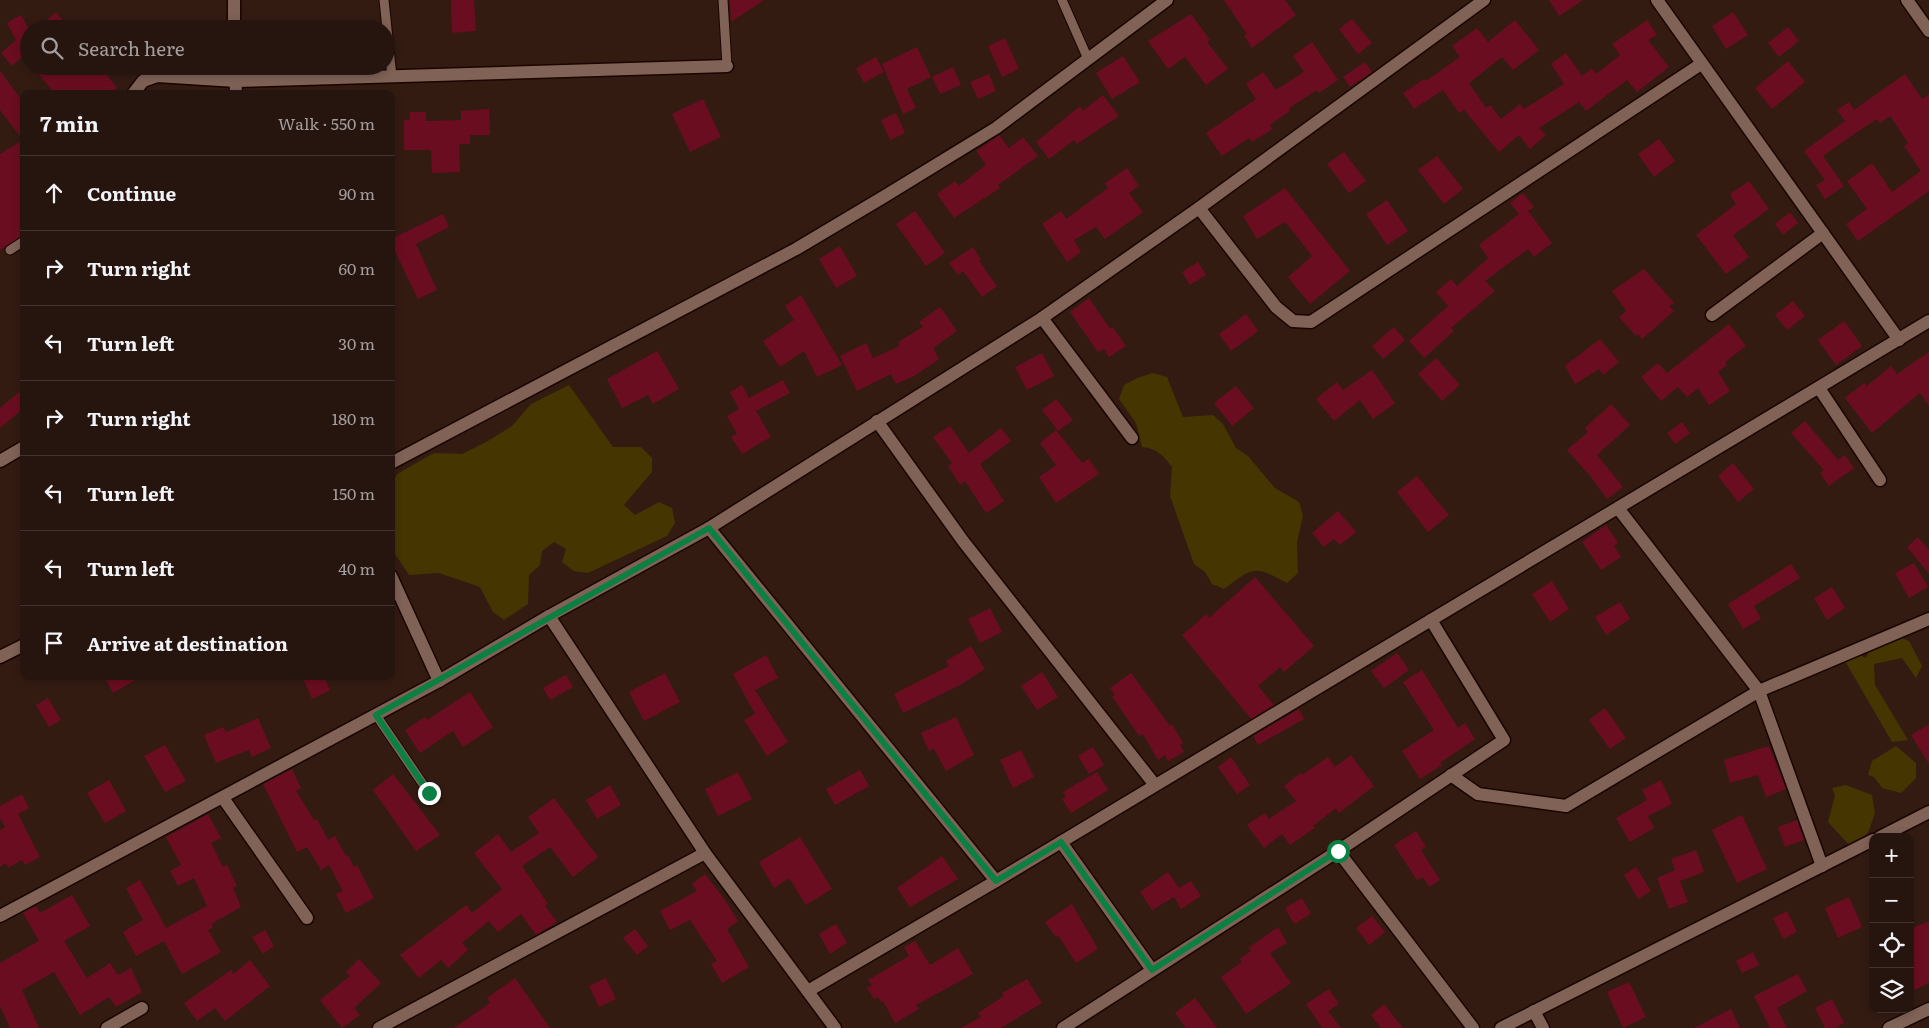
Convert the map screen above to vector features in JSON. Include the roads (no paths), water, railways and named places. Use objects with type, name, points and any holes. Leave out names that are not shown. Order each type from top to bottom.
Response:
[{"type":"street","points":[[234,0],[234,20]]},
{"type":"street","points":[[395,461],[796,249],[996,128],[1167,0]]},
{"type":"street","points":[[0,916],[439,681],[549,616],[709,528],[877,420],[1042,318],[1199,208],[1484,0]]},
{"type":"street","points":[[1657,0],[1899,340]]},
{"type":"street","points":[[1907,0],[1929,31]]},
{"type":"street","points":[[1199,208],[1276,307],[1294,321],[1311,322],[1701,64]]},
{"type":"street","points":[[136,90],[143,81],[157,76],[236,88],[392,77],[727,66]]},
{"type":"street","points":[[235,75],[236,88]]},
{"type":"street","points":[[1712,315],[1823,234]]},
{"type":"street","points":[[1042,318],[1132,438]]},
{"type":"street","points":[[808,991],[1155,786],[1929,321]]},
{"type":"street","points":[[1819,388],[1880,480]]},
{"type":"street","points":[[877,420],[963,541],[1155,786]]},
{"type":"street","points":[[0,461],[20,449]]},
{"type":"street","points":[[1618,508],[1759,691],[1822,866]]},
{"type":"street","points":[[709,528],[996,881]]},
{"type":"street","points":[[395,585],[439,681]]},
{"type":"street","points":[[549,616],[705,853],[835,1028]]},
{"type":"street","points":[[1451,775],[1478,794],[1566,806],[1759,691],[1929,619]]},
{"type":"street","points":[[1063,1028],[1338,851],[1504,740],[1431,620]]},
{"type":"street","points":[[0,657],[20,647]]},
{"type":"street","points":[[223,798],[307,918]]},
{"type":"street","points":[[1888,833],[1929,812]]},
{"type":"street","points":[[1061,842],[1152,970]]},
{"type":"street","points":[[1501,1028],[1869,842]]},
{"type":"street","points":[[1338,851],[1473,1028]]},
{"type":"street","points":[[379,1028],[705,853]]},
{"type":"street","points":[[107,1028],[142,1008]]},
{"type":"street","points":[[1888,1028],[1929,1008]]},
{"type":"street","points":[[1534,1011],[1543,1028]]},
{"type":"lane","points":[[384,0],[386,20]]},
{"type":"lane","points":[[723,0],[727,66]]},
{"type":"lane","points":[[1062,0],[1088,59]]},
{"type":"lane","points":[[10,250],[20,244]]},
{"type":"lane","points":[[376,715],[429,793]]}]
